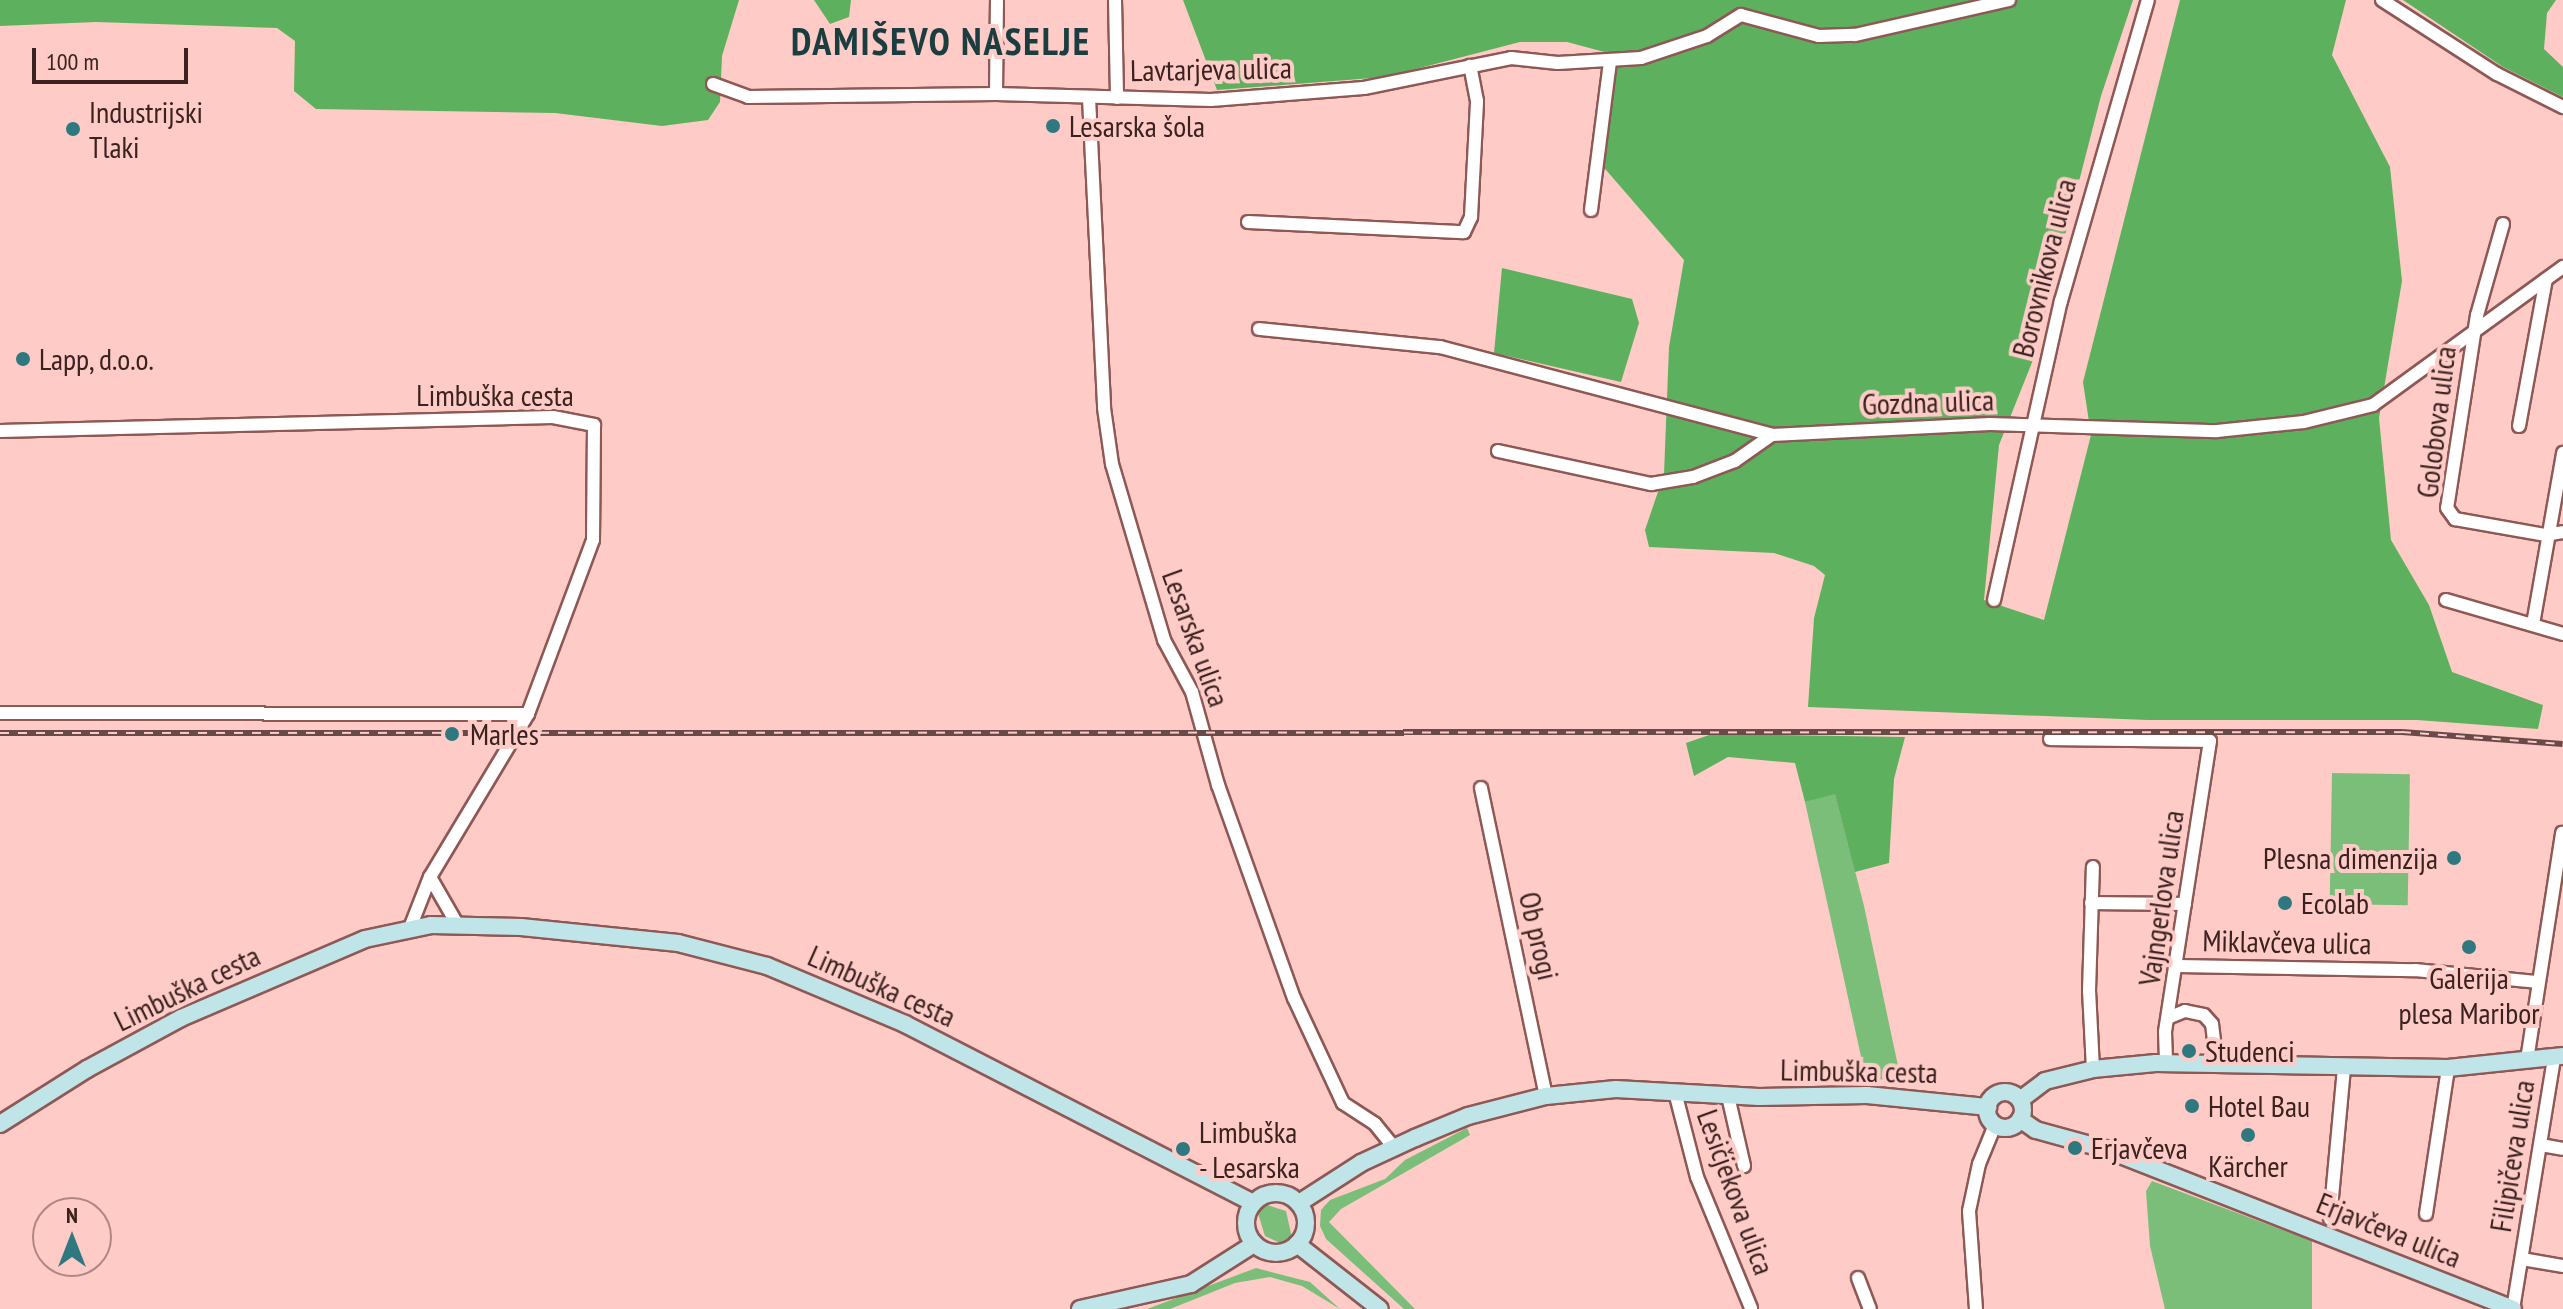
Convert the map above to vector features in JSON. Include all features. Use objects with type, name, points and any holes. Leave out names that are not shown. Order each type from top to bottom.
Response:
[{"type":"main road","name":"Limbuška cesta","points":[[0,1124],[87,1069],[181,1018],[319,956],[410,928],[457,924],[678,943],[767,966],[919,1031],[1253,1203]]},
{"type":"main road","name":"Limbuška cesta","points":[[1299,1203],[1352,1168],[1468,1116],[1546,1096],[1616,1089],[1728,1096],[1867,1095],[1988,1107],[1999,1094],[2020,1100],[2045,1081],[2093,1069],[2166,1062],[2448,1068],[2558,1058]]},
{"type":"main road","points":[[1988,1107],[1995,1125],[2009,1128],[2020,1119],[2020,1100]]},
{"type":"main road","name":"Erjavčeva ulica","points":[[2020,1119],[2036,1130],[2105,1149],[2513,1309]]},
{"type":"main road","points":[[1276,1192],[1299,1203],[1306,1219],[1297,1244],[1275,1253],[1254,1244],[1246,1219],[1253,1203],[1276,1192]]},
{"type":"main road","points":[[1080,1309],[1181,1288],[1254,1244]]},
{"type":"main road","points":[[1297,1244],[1380,1309]]},
{"type":"street","points":[[996,94],[997,0]]},
{"type":"street","points":[[1115,0],[1117,98]]},
{"type":"street","name":"Lavtarjeva ulica","points":[[713,84],[748,97],[996,94],[1211,100],[1312,93],[1511,58],[1610,61],[1673,48],[1741,15],[1819,36],[1855,35],[2009,0]]},
{"type":"street","name":"Borovnikova ulica","points":[[1994,600],[2031,426],[2090,191],[2148,0]]},
{"type":"street","points":[[2382,0],[2497,74],[2563,107]]},
{"type":"street","points":[[1591,210],[1610,61]]},
{"type":"street","points":[[1248,222],[1464,232],[1471,217],[1477,101],[1470,66]]},
{"type":"street","name":"Lesarska ulica","points":[[1089,98],[1104,408],[1112,464],[1164,640],[1195,701],[1218,785],[1294,998],[1343,1103],[1375,1124],[1395,1149]]},
{"type":"street","name":"Golobova ulica","points":[[2503,224],[2473,335],[2449,513],[2545,535],[2563,532]]},
{"type":"street","name":"Gozdna ulica","points":[[1259,329],[1440,347],[1772,435],[2031,426],[2217,431],[2304,422],[2373,405],[2563,267]]},
{"type":"street","points":[[2519,426],[2546,279]]},
{"type":"street","name":"Limbuška cesta","points":[[0,431],[553,417],[594,425],[593,540],[528,714],[430,877],[410,928]]},
{"type":"street","points":[[1498,451],[1651,484],[1693,477],[1735,461],[1772,435]]},
{"type":"street","points":[[2533,624],[2545,535],[2563,453]]},
{"type":"street","points":[[2446,600],[2563,634]]},
{"type":"street","points":[[0,713],[528,714]]},
{"type":"street","name":"Vajngerlova ulica","points":[[2050,739],[2210,741],[2185,904],[2166,1062]]},
{"type":"street","name":"Ob progi","points":[[1481,788],[1546,1096]]},
{"type":"street","points":[[2527,1060],[2538,982],[2560,872],[2562,833]]},
{"type":"street","points":[[2093,867],[2093,1069]]},
{"type":"street","points":[[430,877],[445,912],[457,924]]},
{"type":"street","points":[[2091,903],[2185,904]]},
{"type":"street","name":"Miklavčeva ulica","points":[[2178,966],[2424,971],[2538,982]]},
{"type":"street","points":[[2170,1017],[2185,1011],[2204,1015],[2212,1024],[2217,1062]]},
{"type":"street","name":"Filipičeva ulica","points":[[2513,1309],[2558,1058]]},
{"type":"street","points":[[2330,1219],[2344,1067]]},
{"type":"street","points":[[2426,1214],[2448,1068]]},
{"type":"street","name":"Lesičjekova ulica","points":[[1675,1092],[1697,1177],[1751,1308]]},
{"type":"street","points":[[1728,1096],[1744,1166]]},
{"type":"street","points":[[1976,1309],[1969,1211],[1979,1164],[1995,1125]]},
{"type":"street","points":[[2541,1145],[2563,1149]]},
{"type":"street","points":[[2522,1259],[2563,1266]]},
{"type":"street","points":[[1858,1278],[1870,1309]]},
{"type":"green space","points":[[0,0],[739,0],[722,56],[720,102],[708,120],[662,126],[555,113],[316,109],[294,91],[295,41],[277,28],[96,22],[0,26]]},
{"type":"green space","points":[[814,0],[851,0],[849,17],[830,24]]},
{"type":"green space","points":[[1183,0],[2133,0],[2101,96],[2033,360],[1999,445],[1984,600],[2044,620],[2091,435],[2083,382],[2180,0],[2346,0],[2332,55],[2390,167],[2402,281],[2379,418],[2391,540],[2429,605],[2452,672],[2543,705],[2538,729],[2417,720],[2148,720],[1808,707],[1814,618],[1825,575],[1814,566],[1774,553],[1649,547],[1645,530],[1664,474],[1669,347],[1684,260],[1600,163],[1612,54],[1567,42],[1520,42],[1385,77],[1217,90]]},
{"type":"green space","points":[[2403,0],[2556,0],[2547,13],[2544,49],[2563,67],[2563,97],[2503,67]]},
{"type":"green space","points":[[1502,268],[1632,299],[1639,323],[1621,382],[1494,353]]},
{"type":"green space","points":[[1712,734],[1905,737],[1894,779],[1889,863],[1855,872],[1835,794],[1805,802],[1795,763],[1728,757],[1694,776],[1686,743]]},
{"type":"green space","points":[[2332,773],[2410,774],[2408,905],[2330,904]]},
{"type":"green space","points":[[1835,793],[1864,906],[1901,1080],[1866,1079],[1805,802]]},
{"type":"green space","points":[[1467,1128],[1470,1135],[1341,1209],[1329,1222],[1415,1309],[1404,1309],[1326,1239],[1320,1226],[1321,1210],[1330,1200],[1385,1179],[1405,1160]]},
{"type":"green space","points":[[2152,1181],[2312,1241],[2312,1309],[2165,1309],[2150,1246],[2146,1191]]},
{"type":"green space","points":[[1267,1205],[1286,1211],[1292,1238],[1280,1243],[1265,1236],[1257,1210]]},
{"type":"green space","points":[[1256,1268],[1310,1282],[1340,1309],[1302,1286],[1270,1277],[1235,1283],[1170,1309],[1147,1309]]},
{"type":"railway","points":[[0,733],[2402,732],[2563,744]]},
{"type":"place","name":"Lesarska šola","points":[[1053,126]]},
{"type":"place","name":"Industrijski Tlaki","points":[[73,129]]},
{"type":"place","name":"Lapp, d.o.o.","points":[[23,359]]},
{"type":"place","name":"Marles","points":[[452,734]]},
{"type":"place","name":"Plesna dimenzija","points":[[2454,858]]},
{"type":"place","name":"Ecolab","points":[[2285,903]]},
{"type":"place","name":"Galerija plesa Maribor","points":[[2469,947]]},
{"type":"place","name":"Studenci","points":[[2189,1051]]},
{"type":"place","name":"Hotel Bau","points":[[2192,1106]]},
{"type":"place","name":"Kärcher","points":[[2248,1135]]},
{"type":"place","name":"Erjavčeva","points":[[2075,1148]]},
{"type":"place","name":"Limbuška - Lesarska","points":[[1183,1149]]},
{"type":"district","name":"DAMIŠEVO NASELJE","points":[[941,41]]}]
